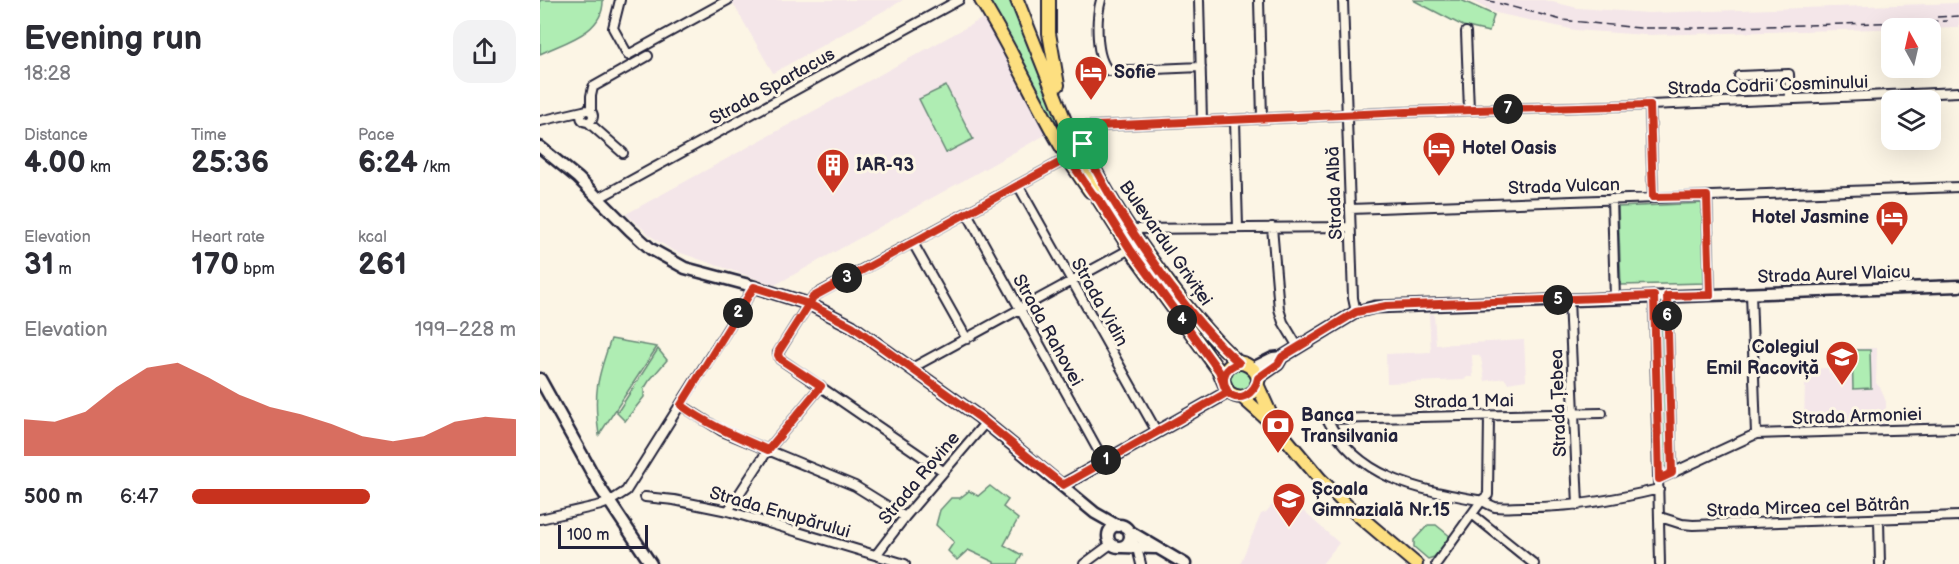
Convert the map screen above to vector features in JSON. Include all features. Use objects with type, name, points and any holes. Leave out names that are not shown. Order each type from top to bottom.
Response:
[{"type":"main road","name":"Bulevardul Griviței","points":[[981,0],[1068,158],[1099,200]]},
{"type":"main road","name":"Bulevardul Griviței","points":[[1017,0],[1099,200],[1130,249],[1212,361],[1226,386]]},
{"type":"main road","name":"Bulevardul Griviței","points":[[1025,0],[1075,127],[1108,195],[1129,229],[1200,323],[1239,363]]},
{"type":"main road","points":[[1049,0],[1048,33],[1058,85]]},
{"type":"main road","points":[[1277,428],[1256,377],[1247,364],[1239,363],[1230,366],[1226,370],[1226,386],[1277,428],[1320,479],[1344,503],[1416,564]]},
{"type":"main road","points":[[1242,397],[1252,393],[1256,377]]},
{"type":"street","points":[[620,0],[613,28],[628,55],[728,0]]},
{"type":"street","name":"Strada Spartacus","points":[[599,198],[959,0]]},
{"type":"street","points":[[1101,0],[1098,27],[1100,51],[1102,62],[1109,71],[1201,67]]},
{"type":"street","points":[[1199,0],[1202,121]]},
{"type":"street","points":[[1259,0],[1262,118]]},
{"type":"street","name":"Strada Albă","points":[[1343,0],[1350,227],[1353,298],[1356,312]]},
{"type":"street","points":[[1466,32],[1469,110]]},
{"type":"street","points":[[623,153],[582,118],[587,111],[593,87],[648,56]]},
{"type":"street","points":[[1738,76],[1789,74],[1790,99]]},
{"type":"street","name":"Strada Codrii Cosminului","points":[[1075,127],[1959,92]]},
{"type":"street","points":[[1650,105],[1653,197]]},
{"type":"street","points":[[540,121],[587,111]]},
{"type":"street","points":[[1235,120],[1238,227]]},
{"type":"street","points":[[540,147],[599,198],[640,240],[672,262],[704,274],[809,304],[852,326],[986,422],[1095,513],[1185,564]]},
{"type":"street","points":[[943,471],[780,359],[779,351],[813,297],[1068,158]]},
{"type":"street","name":"Strada Vidin","points":[[1018,185],[1157,432]]},
{"type":"street","name":"Strada Vulcan","points":[[1350,208],[1959,187]]},
{"type":"street","points":[[1707,196],[1710,295]]},
{"type":"street","points":[[1612,199],[1615,298]]},
{"type":"street","name":"Strada Rahovei","points":[[967,213],[1104,461]]},
{"type":"street","points":[[1272,227],[1280,309],[1283,322],[1298,347]]},
{"type":"street","points":[[1129,229],[1350,227]]},
{"type":"street","points":[[913,243],[967,339]]},
{"type":"street","points":[[912,368],[1130,249]]},
{"type":"street","name":"Strada Aurel Vlaicu","points":[[1256,377],[1273,358],[1282,357],[1356,312],[1386,306],[1959,286]]},
{"type":"street","points":[[540,519],[609,502],[620,496],[631,485],[754,287]]},
{"type":"street","points":[[1659,479],[1756,434],[1751,293]]},
{"type":"street","points":[[1654,296],[1660,564]]},
{"type":"street","points":[[1667,296],[1672,473]]},
{"type":"street","name":"Strada Țebea","points":[[1569,299],[1578,505]]},
{"type":"street","points":[[540,380],[575,446],[651,564]]},
{"type":"street","points":[[728,511],[768,450],[821,386]]},
{"type":"street","points":[[1063,485],[1157,432],[1226,386]]},
{"type":"street","points":[[681,405],[722,431],[855,486],[905,517]]},
{"type":"street","name":"Strada 1 Mai","points":[[1482,500],[1440,494],[1399,482],[1376,472],[1342,444],[1327,419],[1602,413]]},
{"type":"street","points":[[1436,564],[1488,495],[1490,486],[1489,416]]},
{"type":"street","name":"Strada Rovine","points":[[876,555],[943,471],[986,422]]},
{"type":"street","name":"Strada Armoniei","points":[[1756,434],[1959,428]]},
{"type":"street","points":[[1482,500],[1494,507],[1578,505],[1659,489]]},
{"type":"street","name":"Strada Enupărului","points":[[645,497],[674,500],[728,511],[905,564]]},
{"type":"street","points":[[1095,513],[1115,544],[1135,555],[1140,563]]},
{"type":"street","points":[[1472,514],[1491,532],[1534,564]]},
{"type":"street","name":"Strada Mircea cel Bătrân","points":[[1660,517],[1694,525],[1959,516]]},
{"type":"street","points":[[1879,520],[1880,564]]},
{"type":"street","points":[[1115,544],[1110,530],[1126,531]]},
{"type":"street","points":[[1084,564],[1115,544],[1128,543],[1126,531]]},
{"type":"street","points":[[1126,531],[1137,548],[1140,563]]},
{"type":"street","points":[[1115,544],[1155,548]]},
{"type":"street","points":[[1140,563],[1146,553],[1155,548]]},
{"type":"shaded area","points":[[731,0],[903,0],[773,73]]},
{"type":"shaded area","points":[[1469,0],[1544,0],[1578,8],[1648,13],[1959,3],[1959,27],[1941,27],[1941,18],[1881,18],[1881,29],[1645,35],[1575,30],[1496,13]]},
{"type":"shaded area","points":[[985,17],[1047,134],[775,285],[672,250],[652,237],[626,214]]},
{"type":"shaded area","points":[[1429,314],[1434,314],[1436,345],[1524,340],[1526,380],[1508,383],[1504,378],[1485,381],[1481,358],[1478,355],[1472,355],[1473,377],[1467,377],[1464,380],[1387,383],[1386,354],[1431,352]]},
{"type":"shaded area","name":"Colegiul Emil Racoviță","points":[[1877,348],[1876,383],[1886,402],[1886,427],[1807,429],[1804,423],[1805,382],[1809,378],[1809,369],[1828,368],[1829,373],[1845,372],[1845,349]]},
{"type":"shaded area","name":"Școala Gimnazială Nr.15","points":[[1283,493],[1339,543],[1322,564],[1240,564],[1261,514],[1266,512]]},
{"type":"green space","points":[[540,0],[603,0],[602,11],[590,28],[581,35],[540,54]]},
{"type":"green space","points":[[983,0],[1010,0],[1073,155]]},
{"type":"green space","points":[[1413,0],[1461,0],[1494,15],[1489,32],[1463,26]]},
{"type":"green space","points":[[946,86],[973,139],[946,153],[919,99]]},
{"type":"green space","points":[[1704,203],[1706,283],[1621,285],[1618,207]]},
{"type":"green space","points":[[1664,311],[1669,465],[1666,467],[1661,465],[1657,313]]},
{"type":"green space","points":[[611,339],[657,347],[599,435],[596,397],[602,365]]},
{"type":"green space","points":[[658,349],[667,360],[649,381],[644,389],[644,397],[625,421],[617,413]]},
{"type":"green space","points":[[1852,350],[1870,350],[1871,388],[1853,389]]},
{"type":"green space","points":[[1245,367],[1254,381],[1247,392],[1234,391],[1228,376],[1233,369]]},
{"type":"green space","points":[[990,486],[1008,500],[1003,507],[1018,519],[1004,545],[1022,555],[1017,564],[994,564],[968,550],[957,560],[948,551],[954,542],[936,525],[940,510],[951,498],[960,498],[969,491],[978,496]]},
{"type":"green space","points":[[1428,525],[1436,525],[1451,537],[1434,557],[1428,559],[1414,547],[1414,540]]},
{"type":"railway","points":[[1486,0],[1562,20],[1640,28],[1947,21]]},
{"type":"railway","points":[[1937,17],[1959,16]]},
{"type":"place","name":"Sofie","points":[[1091,101]]},
{"type":"place","name":"Hotel Oasis","points":[[1439,177]]},
{"type":"place","name":"IAR-93","points":[[833,194]]},
{"type":"place","name":"Hotel Jasmine","points":[[1892,246]]},
{"type":"place","name":"Colegiul Emil Racoviță","points":[[1842,386]]},
{"type":"place","name":"Banca Transilvania","points":[[1278,454]]},
{"type":"place","name":"Școala Gimnazială Nr.15","points":[[1289,528]]},
{"type":"route","points":[[1083,144],[1075,127],[1407,112],[1650,105],[1653,197],[1707,196],[1710,295],[1667,296],[1672,473],[1659,479],[1654,296],[1386,306],[1363,309],[1282,357],[1278,364],[1258,378],[1252,393],[1238,397],[1230,394],[1228,392],[1226,390],[1224,386],[1223,380],[1219,371],[1130,249],[1099,200],[1078,175],[1068,158],[813,297],[809,304],[779,351],[778,355],[780,359],[821,386],[768,450],[722,431],[681,405],[754,287],[809,304],[852,326],[979,417],[1063,485],[1228,392],[1224,386],[1224,374],[1230,366],[1239,363],[1217,343],[1146,254],[1108,195],[1083,144]]}]
